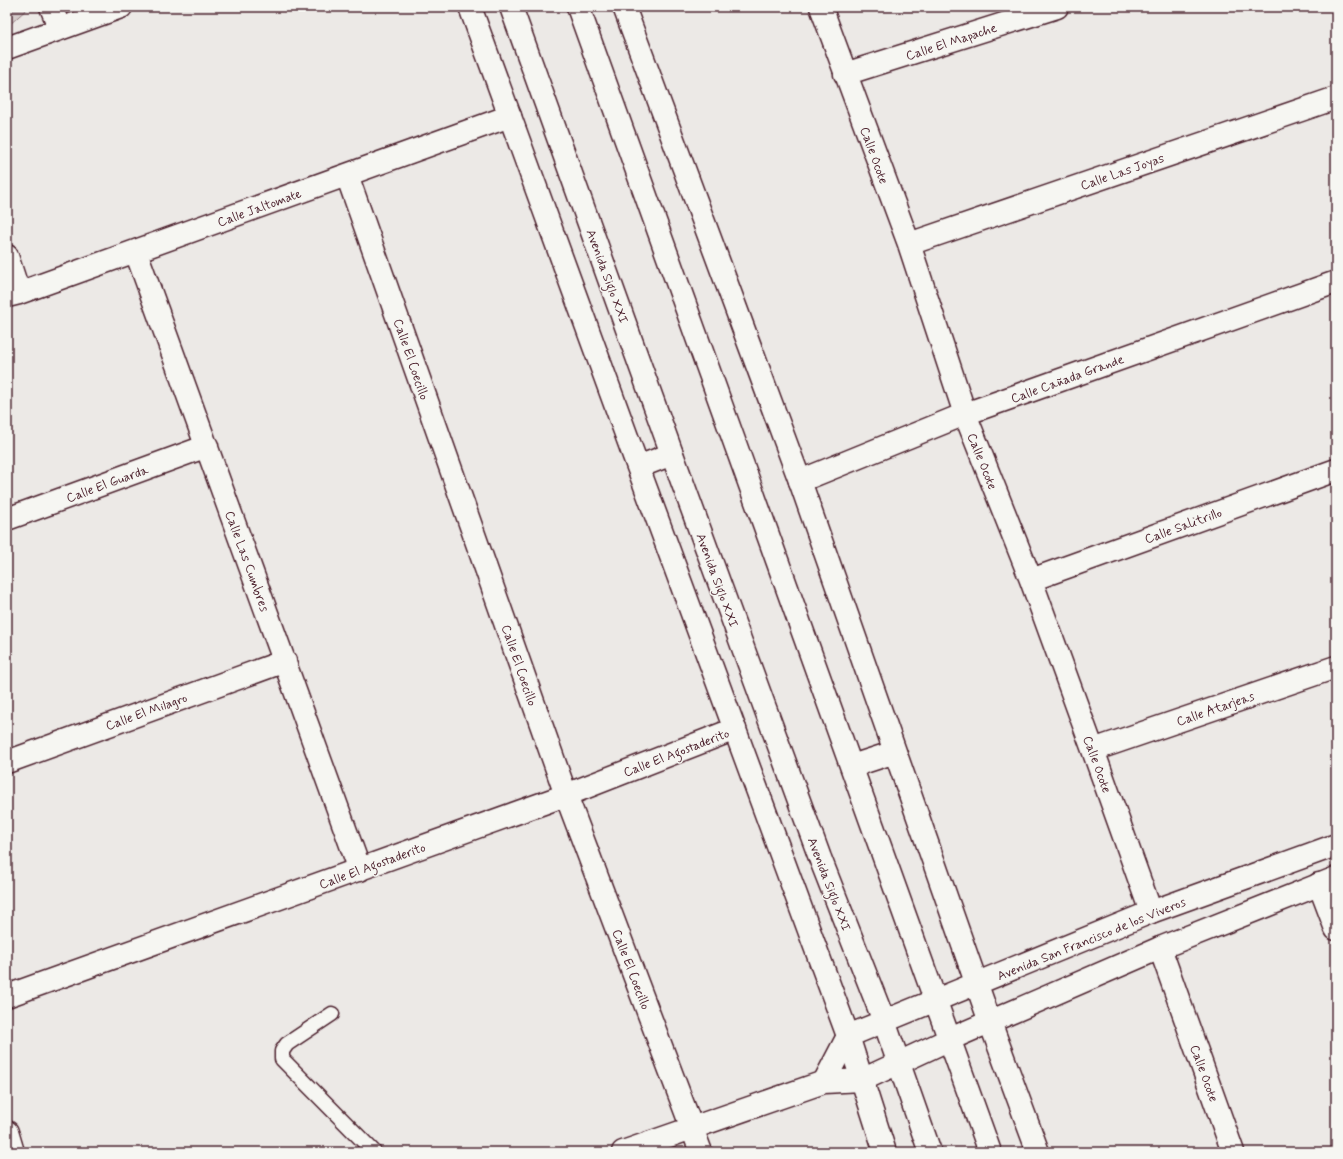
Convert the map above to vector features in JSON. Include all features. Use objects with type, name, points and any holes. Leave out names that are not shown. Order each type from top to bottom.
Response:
[{"type":"main road","points":[[50,7],[60,29]]},
{"type":"main road","points":[[7,48],[121,7]]},
{"type":"main road","points":[[470,7],[848,1036],[885,1152]]},
{"type":"main road","name":"Avenida Siglo XXI","points":[[512,7],[672,454],[817,850],[884,1021],[930,1152]]},
{"type":"main road","points":[[578,7],[990,1152]]},
{"type":"main road","points":[[624,7],[800,481],[990,1022],[1038,1152]]},
{"type":"main road","name":"Calle Ocote","points":[[821,7],[908,244],[965,414],[1031,580],[1150,912]]},
{"type":"main road","name":"Calle El Mapache","points":[[845,74],[1057,7]]},
{"type":"main road","name":"Calle Las Joyas","points":[[908,244],[1336,98]]},
{"type":"main road","name":"Calle Jaltomate","points":[[13,295],[136,252],[510,116]]},
{"type":"main road","name":"Calle El Coecillo","points":[[347,174],[566,795],[701,1152]]},
{"type":"main road","name":"Calle Las Cumbres","points":[[136,252],[360,870]]},
{"type":"main road","points":[[7,256],[13,295]]},
{"type":"main road","name":"Calle Cañada Grande","points":[[800,481],[965,414],[1336,282]]},
{"type":"main road","name":"Calle El Guarda","points":[[7,519],[207,446]]},
{"type":"main road","points":[[638,467],[672,454]]},
{"type":"main road","name":"Calle Salitrillo","points":[[1031,580],[1336,470]]},
{"type":"main road","name":"Calle El Milagro","points":[[7,762],[285,661]]},
{"type":"main road","name":"Calle Atarjeas","points":[[1093,750],[1336,667]]},
{"type":"main road","name":"Calle El Agostaderito","points":[[7,996],[566,795],[735,729]]},
{"type":"main road","points":[[852,766],[895,752]]},
{"type":"main road","name":"Avenida San Francisco de los Viveros","points":[[848,1036],[1150,912],[1336,845]]},
{"type":"main road","points":[[623,1152],[824,1082],[862,1080],[950,1039],[1160,948],[1327,881],[1336,930]]},
{"type":"main road","name":"Calle Ocote","points":[[1160,948],[1234,1152]]},
{"type":"main road","points":[[824,1082],[848,1036]]},
{"type":"main road","points":[[7,1132],[13,1152]]},
{"type":"lane","points":[[332,1014],[287,1044],[282,1052],[282,1058],[374,1152]]},
{"type":"shaded area","points":[[7,7],[29,7],[7,27]]}]
